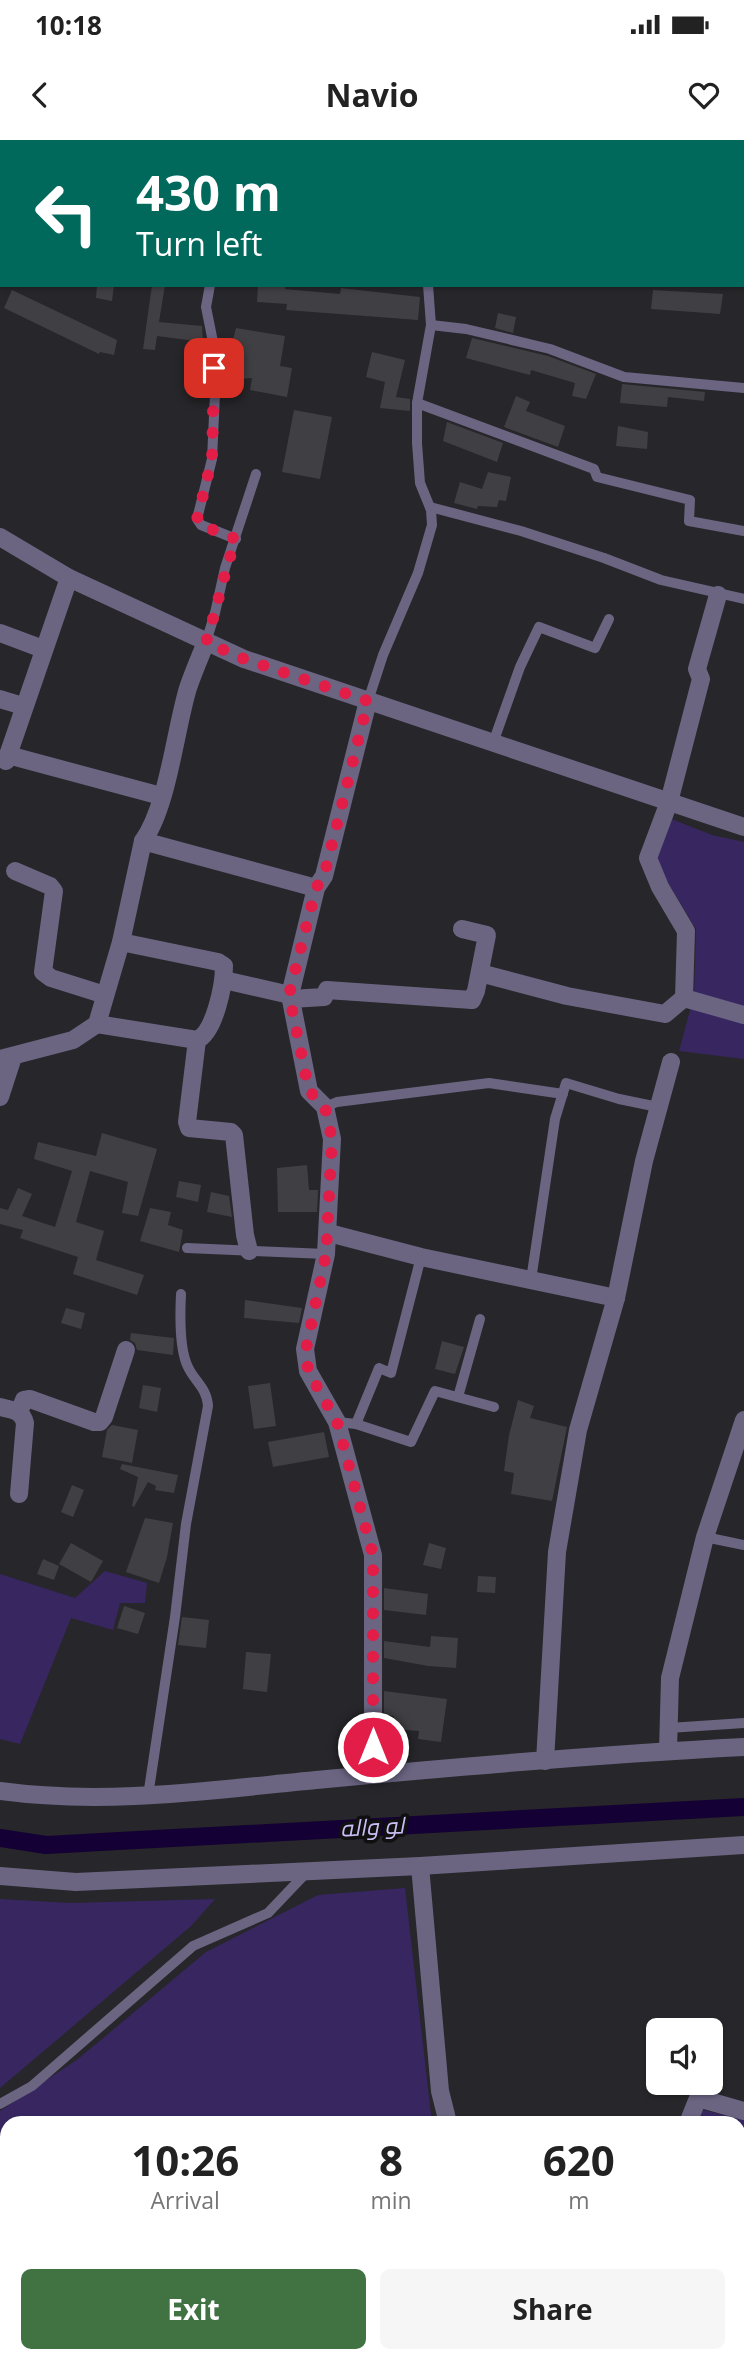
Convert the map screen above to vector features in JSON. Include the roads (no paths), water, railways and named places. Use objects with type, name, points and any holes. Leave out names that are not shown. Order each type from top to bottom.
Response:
[{"type":"street","points":[[0,537],[69,578],[244,659],[744,826]]},
{"type":"street","points":[[69,578],[7,758],[161,796]]},
{"type":"street","points":[[480,973],[567,996],[665,1014],[684,998],[686,931],[660,887],[648,858],[669,802],[701,680],[697,669],[718,594]]},
{"type":"street","points":[[0,633],[43,649]]},
{"type":"street","points":[[0,1097],[6,1058],[73,1040],[97,1024],[121,942],[143,841],[150,830],[161,796],[188,687],[206,642]]},
{"type":"street","points":[[0,699],[23,706]]},
{"type":"street","points":[[368,701],[324,876],[316,888],[290,997],[309,1091],[325,1107],[332,1139],[329,1233],[306,1349],[308,1371],[337,1422],[373,1555],[373,1774]]},
{"type":"street","points":[[143,841],[316,888]]},
{"type":"street","points":[[15,871],[50,886],[54,891],[43,972],[51,978],[106,995]]},
{"type":"street","points":[[224,980],[290,997],[324,997],[327,990],[472,1000],[475,997],[488,935],[462,929]]},
{"type":"street","points":[[97,1024],[197,1040],[205,1037],[210,1028],[224,980],[224,966],[218,962],[121,942]]},
{"type":"street","points":[[684,998],[744,1015]]},
{"type":"street","points":[[197,1040],[187,1122],[189,1128],[231,1132],[234,1135],[244,1235],[249,1251]]},
{"type":"street","points":[[545,1761],[557,1552],[578,1430],[616,1298],[644,1161],[671,1062]]},
{"type":"street","points":[[329,1233],[421,1256],[616,1298]]},
{"type":"street","points":[[19,1412],[24,1400],[30,1399],[100,1422],[126,1350]]},
{"type":"street","points":[[0,1407],[24,1416],[19,1494]]},
{"type":"street","points":[[668,1751],[670,1678],[705,1537],[744,1420]]},
{"type":"street","points":[[0,1791],[84,1798],[148,1796],[373,1774],[744,1747]]},
{"type":"street","points":[[0,1876],[76,1882],[420,1866],[744,1845]]},
{"type":"street","points":[[420,1866],[440,2091],[446,2116]]},
{"type":"street","points":[[691,2116],[698,2098],[744,2111]]},
{"type":"lane","points":[[209,287],[206,307],[213,342],[215,394],[212,459],[197,519],[201,525],[236,539]]},
{"type":"lane","points":[[368,701],[383,654],[418,573],[432,525],[430,507],[421,483],[417,403],[431,325],[428,287]]},
{"type":"lane","points":[[431,325],[466,329],[550,348],[624,377],[744,388]]},
{"type":"lane","points":[[417,403],[594,469],[597,477],[690,500],[689,521],[744,531]]},
{"type":"lane","points":[[206,642],[225,568],[256,474]]},
{"type":"lane","points":[[430,507],[521,531],[661,580],[744,599]]},
{"type":"lane","points":[[493,743],[520,667],[538,627],[595,648],[609,619]]},
{"type":"lane","points":[[325,1107],[337,1102],[489,1083],[563,1094]]},
{"type":"lane","points":[[531,1280],[555,1118],[566,1083],[619,1099],[659,1107]]},
{"type":"lane","points":[[187,1248],[326,1254]]},
{"type":"lane","points":[[356,1424],[379,1368],[391,1374],[421,1256]]},
{"type":"lane","points":[[148,1796],[176,1617],[186,1524],[208,1406],[208,1395],[188,1368],[184,1354],[181,1294]]},
{"type":"lane","points":[[458,1397],[480,1319]]},
{"type":"lane","points":[[337,1422],[356,1424],[411,1442],[435,1391],[494,1407]]},
{"type":"lane","points":[[705,1537],[744,1545]]},
{"type":"lane","points":[[668,1728],[744,1723]]},
{"type":"lane","points":[[0,2104],[32,2086],[193,1946],[268,1913],[308,1871]]},
{"type":"waterway","name":"لو واله","points":[[0,1838],[46,1845],[744,1807]]}]
